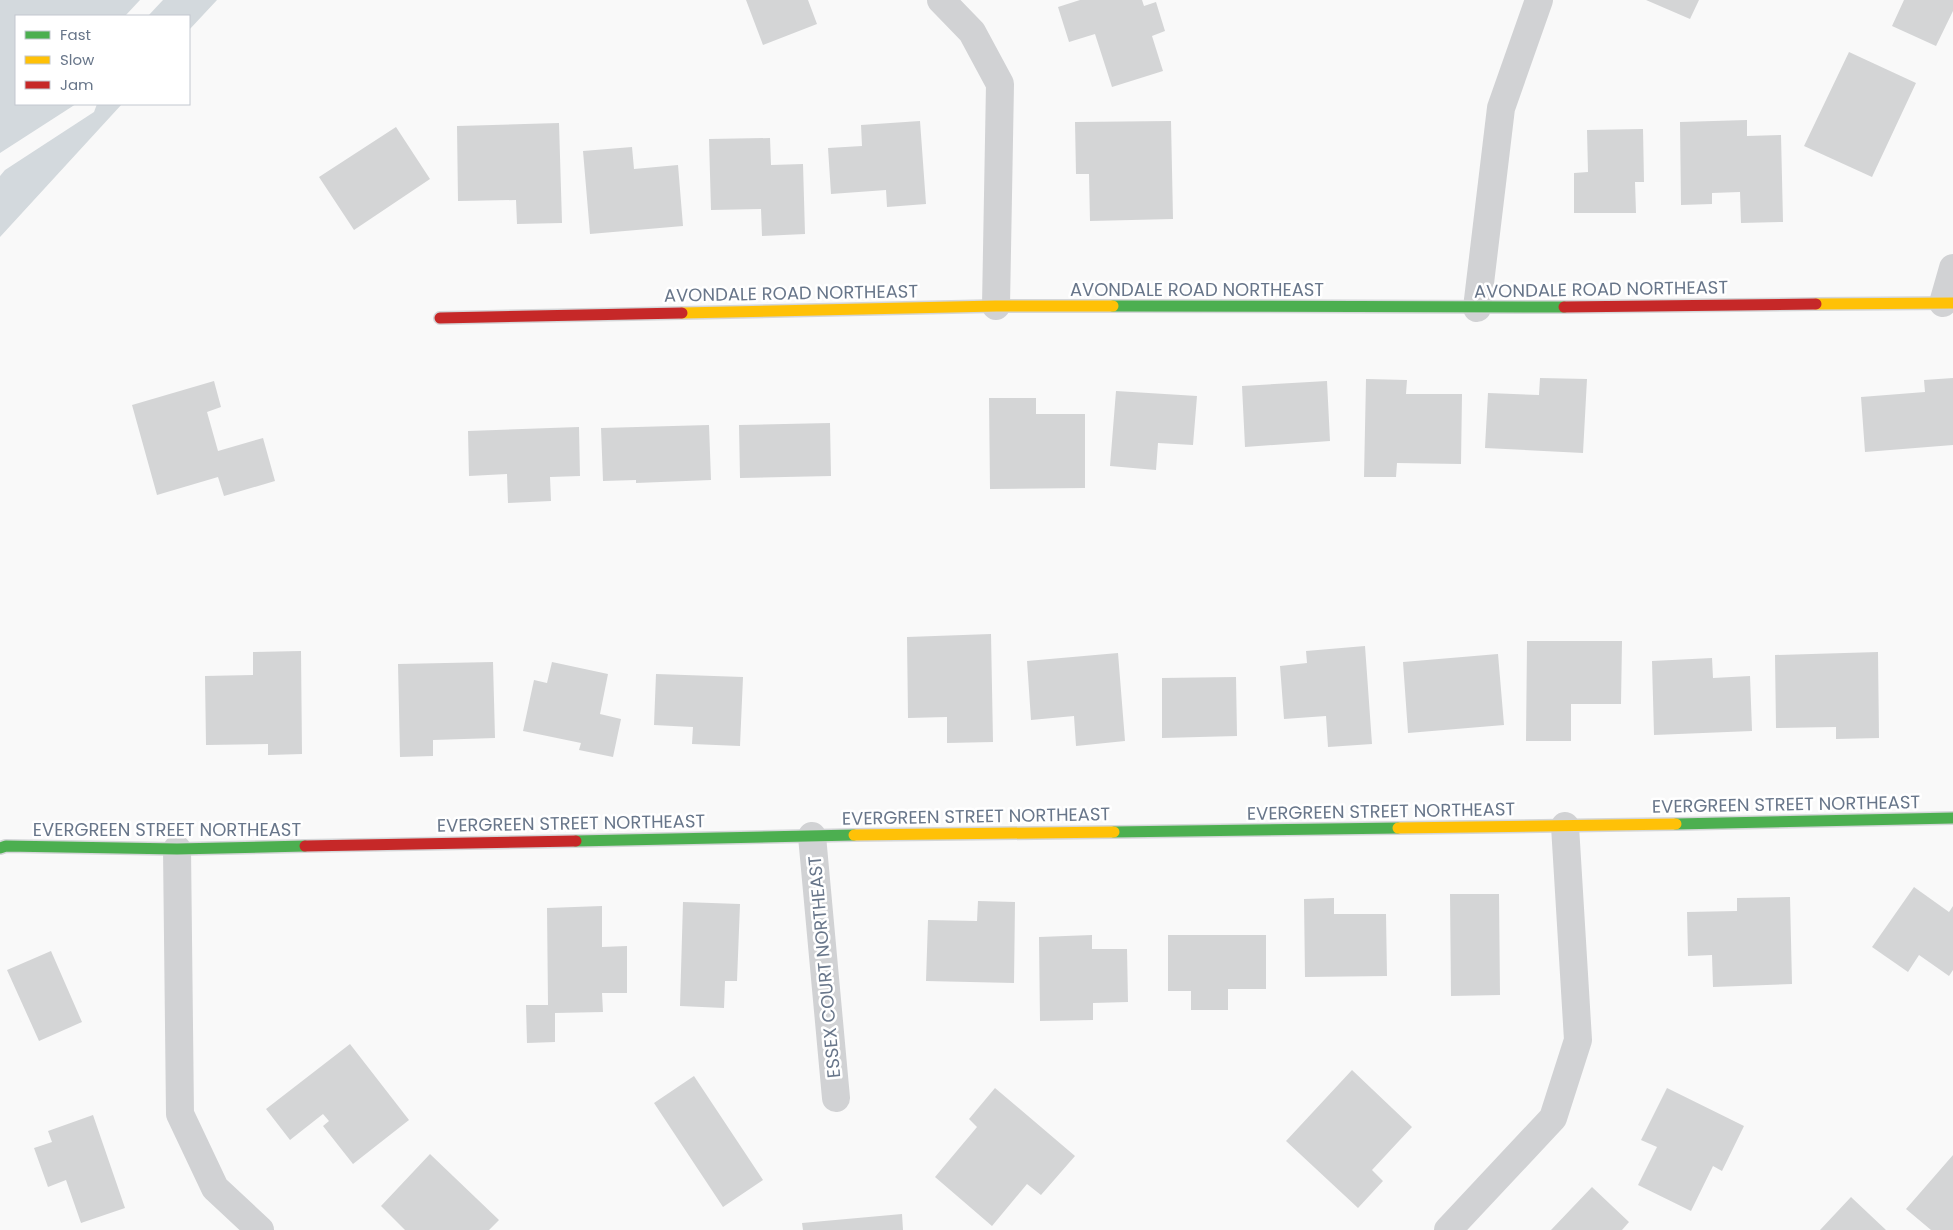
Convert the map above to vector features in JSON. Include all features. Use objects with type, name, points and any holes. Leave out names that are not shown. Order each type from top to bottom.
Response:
[{"type":"street","points":[[941,0],[972,32],[1000,84],[996,306]]},
{"type":"street","points":[[1477,308],[1502,108],[1539,0]]},
{"type":"street","points":[[1948,303],[1953,268]]},
{"type":"street","name":"AVONDALE ROAD NORTHEAST","points":[[440,318],[996,306],[1477,308],[1948,303]]},
{"type":"street","name":"EVERGREEN STREET NORTHEAST","points":[[0,848],[6,846],[177,849],[812,836],[1565,826],[1953,818]]},
{"type":"street","points":[[1448,1230],[1553,1118],[1578,1040],[1565,826]]},
{"type":"street","name":"ESSEX COURT NORTHEAST","points":[[812,836],[836,1098]]},
{"type":"street","points":[[177,849],[180,1114],[215,1188],[260,1230]]},
{"type":"shaded area","points":[[0,0],[140,0],[126,15],[15,15],[15,105],[74,105],[0,153]]},
{"type":"shaded area","points":[[163,0],[217,0],[190,29],[190,15],[149,15]]},
{"type":"shaded area","points":[[97,105],[121,105],[0,237],[0,176],[5,170],[94,112]]},
{"type":"building","points":[[746,0],[808,0],[817,24],[763,45]]},
{"type":"building","points":[[1080,0],[1142,0],[1144,6],[1156,2],[1165,31],[1152,36],[1163,71],[1112,87],[1095,34],[1069,42],[1058,7]]},
{"type":"building","points":[[1646,0],[1699,0],[1690,19]]},
{"type":"building","points":[[1904,0],[1953,0],[1953,11],[1936,46],[1892,26]]},
{"type":"building","points":[[1849,52],[1916,83],[1872,177],[1804,146]]},
{"type":"building","points":[[1747,120],[1747,136],[1781,135],[1783,222],[1741,223],[1740,192],[1712,193],[1712,204],[1681,205],[1680,122]]},
{"type":"building","points":[[920,121],[926,204],[887,207],[886,190],[831,194],[828,148],[862,146],[861,125]]},
{"type":"building","points":[[1171,121],[1173,219],[1090,221],[1089,174],[1076,174],[1075,122]]},
{"type":"building","points":[[559,123],[562,223],[517,224],[516,200],[458,201],[457,126]]},
{"type":"building","points":[[396,127],[430,179],[354,230],[319,177]]},
{"type":"building","points":[[1643,129],[1644,182],[1635,182],[1636,213],[1574,213],[1574,173],[1588,172],[1587,130]]},
{"type":"building","points":[[770,138],[771,165],[803,164],[805,234],[762,236],[761,209],[711,210],[709,139]]},
{"type":"building","points":[[632,147],[634,169],[678,165],[683,226],[590,234],[583,151]]},
{"type":"building","points":[[1540,378],[1587,379],[1583,453],[1485,448],[1488,393],[1539,395]]},
{"type":"building","points":[[1953,378],[1953,445],[1865,452],[1861,397],[1925,392],[1924,380]]},
{"type":"building","points":[[1366,379],[1407,380],[1406,394],[1462,394],[1461,464],[1397,463],[1396,477],[1364,477]]},
{"type":"building","points":[[214,381],[221,407],[207,412],[218,451],[263,438],[275,481],[224,496],[218,477],[157,495],[132,405]]},
{"type":"building","points":[[1327,381],[1330,441],[1245,447],[1242,386]]},
{"type":"building","points":[[1116,391],[1197,396],[1193,445],[1158,443],[1156,470],[1110,466]]},
{"type":"building","points":[[989,398],[1036,398],[1036,414],[1085,414],[1085,488],[990,489]]},
{"type":"building","points":[[830,423],[831,476],[740,478],[739,425]]},
{"type":"building","points":[[709,425],[711,480],[636,483],[636,480],[603,481],[601,428]]},
{"type":"building","points":[[579,427],[580,476],[550,477],[551,501],[508,503],[507,474],[469,476],[468,431]]},
{"type":"building","points":[[991,634],[993,742],[947,743],[947,717],[908,718],[907,637]]},
{"type":"building","points":[[1527,641],[1622,641],[1621,704],[1571,704],[1571,741],[1526,741]]},
{"type":"building","points":[[1365,646],[1372,744],[1328,747],[1326,716],[1284,719],[1280,666],[1307,663],[1306,651]]},
{"type":"building","points":[[301,651],[302,754],[268,755],[268,744],[206,745],[205,676],[253,675],[253,652]]},
{"type":"building","points":[[1878,652],[1879,738],[1836,739],[1836,727],[1776,728],[1775,655]]},
{"type":"building","points":[[1118,653],[1125,741],[1076,746],[1074,716],[1031,720],[1027,661]]},
{"type":"building","points":[[1498,654],[1504,725],[1408,733],[1403,662]]},
{"type":"building","points":[[1712,658],[1713,678],[1750,676],[1752,731],[1654,735],[1652,661]]},
{"type":"building","points":[[493,662],[495,738],[433,740],[433,756],[400,757],[398,664]]},
{"type":"building","points":[[552,662],[608,674],[600,714],[621,719],[613,757],[579,750],[581,743],[523,731],[534,680],[547,683]]},
{"type":"building","points":[[656,674],[743,677],[740,746],[692,744],[693,727],[654,725]]},
{"type":"building","points":[[1236,677],[1237,736],[1162,738],[1162,678]]},
{"type":"building","points":[[1914,887],[1949,912],[1953,906],[1953,970],[1949,976],[1919,955],[1908,972],[1872,947]]},
{"type":"building","points":[[1450,894],[1499,894],[1500,995],[1451,996]]},
{"type":"building","points":[[1790,897],[1792,984],[1713,987],[1712,955],[1688,956],[1687,912],[1737,911],[1737,898]]},
{"type":"building","points":[[1334,898],[1334,914],[1386,914],[1387,976],[1305,977],[1304,899]]},
{"type":"building","points":[[978,901],[1015,902],[1014,983],[926,981],[928,920],[977,921]]},
{"type":"building","points":[[683,902],[740,904],[737,981],[725,981],[724,1008],[680,1006]]},
{"type":"building","points":[[602,906],[602,947],[627,946],[627,993],[602,993],[603,1012],[555,1013],[555,1042],[527,1043],[526,1005],[548,1005],[547,908]]},
{"type":"building","points":[[1092,935],[1092,949],[1127,949],[1128,1002],[1093,1003],[1093,1020],[1040,1021],[1039,937]]},
{"type":"building","points":[[1168,935],[1266,935],[1266,989],[1228,989],[1228,1010],[1191,1010],[1191,991],[1168,991]]},
{"type":"building","points":[[51,951],[82,1022],[39,1041],[7,970]]},
{"type":"building","points":[[350,1044],[409,1120],[353,1164],[323,1126],[329,1121],[323,1114],[290,1140],[266,1109]]},
{"type":"building","points":[[1352,1070],[1412,1127],[1372,1170],[1383,1181],[1358,1208],[1286,1141]]},
{"type":"building","points":[[694,1076],[763,1180],[723,1207],[654,1103]]},
{"type":"building","points":[[995,1088],[1075,1156],[1041,1195],[1027,1184],[992,1226],[935,1177],[977,1127],[969,1119]]},
{"type":"building","points":[[1667,1088],[1744,1126],[1722,1171],[1713,1166],[1691,1211],[1638,1185],[1657,1147],[1641,1140]]},
{"type":"building","points":[[93,1115],[125,1208],[81,1223],[66,1180],[48,1187],[34,1148],[52,1142],[48,1131]]},
{"type":"building","points":[[430,1154],[499,1220],[489,1230],[405,1230],[381,1206]]},
{"type":"building","points":[[1953,1155],[1953,1230],[1931,1230],[1906,1209]]},
{"type":"building","points":[[1592,1187],[1629,1222],[1622,1230],[1551,1230]]},
{"type":"building","points":[[1851,1197],[1886,1230],[1820,1230]]},
{"type":"building","points":[[902,1214],[903,1230],[803,1230],[802,1223]]},
{"type":"traffic: fast","points":[[1113,306],[1564,307]]},
{"type":"traffic: fast","points":[[1676,824],[1953,818]]},
{"type":"traffic: fast","points":[[1114,832],[1398,828]]},
{"type":"traffic: fast","points":[[576,841],[854,835]]},
{"type":"traffic: fast","points":[[0,848],[6,846],[177,849],[305,846]]},
{"type":"traffic: slow","points":[[1816,304],[1953,303]]},
{"type":"traffic: slow","points":[[682,313],[996,306],[1113,306]]},
{"type":"traffic: slow","points":[[1398,828],[1676,824]]},
{"type":"traffic: slow","points":[[854,835],[1114,832]]},
{"type":"traffic: jam","points":[[1564,307],[1816,304]]},
{"type":"traffic: jam","points":[[440,318],[682,313]]},
{"type":"traffic: jam","points":[[305,846],[576,841]]}]
